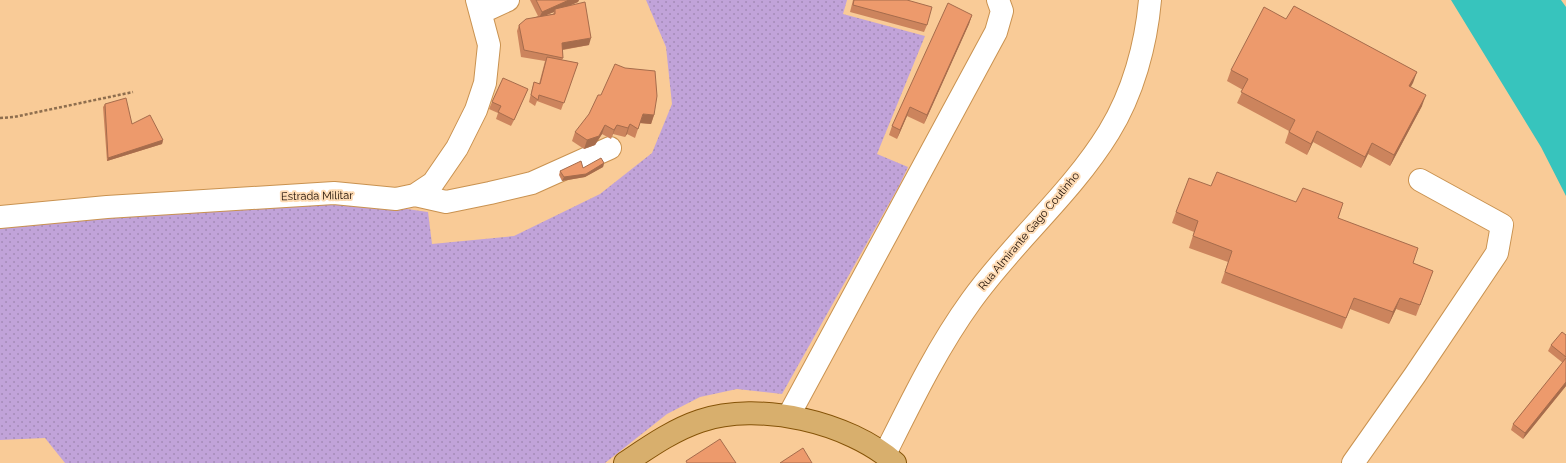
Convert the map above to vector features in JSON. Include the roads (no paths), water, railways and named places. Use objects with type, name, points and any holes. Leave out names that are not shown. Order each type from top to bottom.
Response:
[{"type":"main road","points":[[625,463],[671,434],[700,421],[726,414],[758,412],[789,415],[828,427],[865,442],[890,458]]},
{"type":"street","points":[[479,6],[508,0]]},
{"type":"street","points":[[789,415],[996,32],[1002,11],[998,0]]},
{"type":"street","name":"Rua Almirante Gago Coutinho","points":[[890,458],[925,376],[950,332],[970,301],[1013,248],[1070,185],[1109,132],[1129,92],[1147,28],[1150,0]]},
{"type":"street","name":"Estrada Militar","points":[[0,217],[107,207],[334,193],[396,199],[415,195],[433,183],[457,148],[476,110],[485,83],[489,45],[479,6]]},
{"type":"street","points":[[415,195],[446,202],[497,192],[532,183],[610,148]]},
{"type":"street","points":[[1353,463],[1415,375],[1497,253],[1502,225],[1420,180]]},
{"type":"water","points":[[1451,0],[1561,0],[1566,7],[1566,196],[1541,147]]}]
